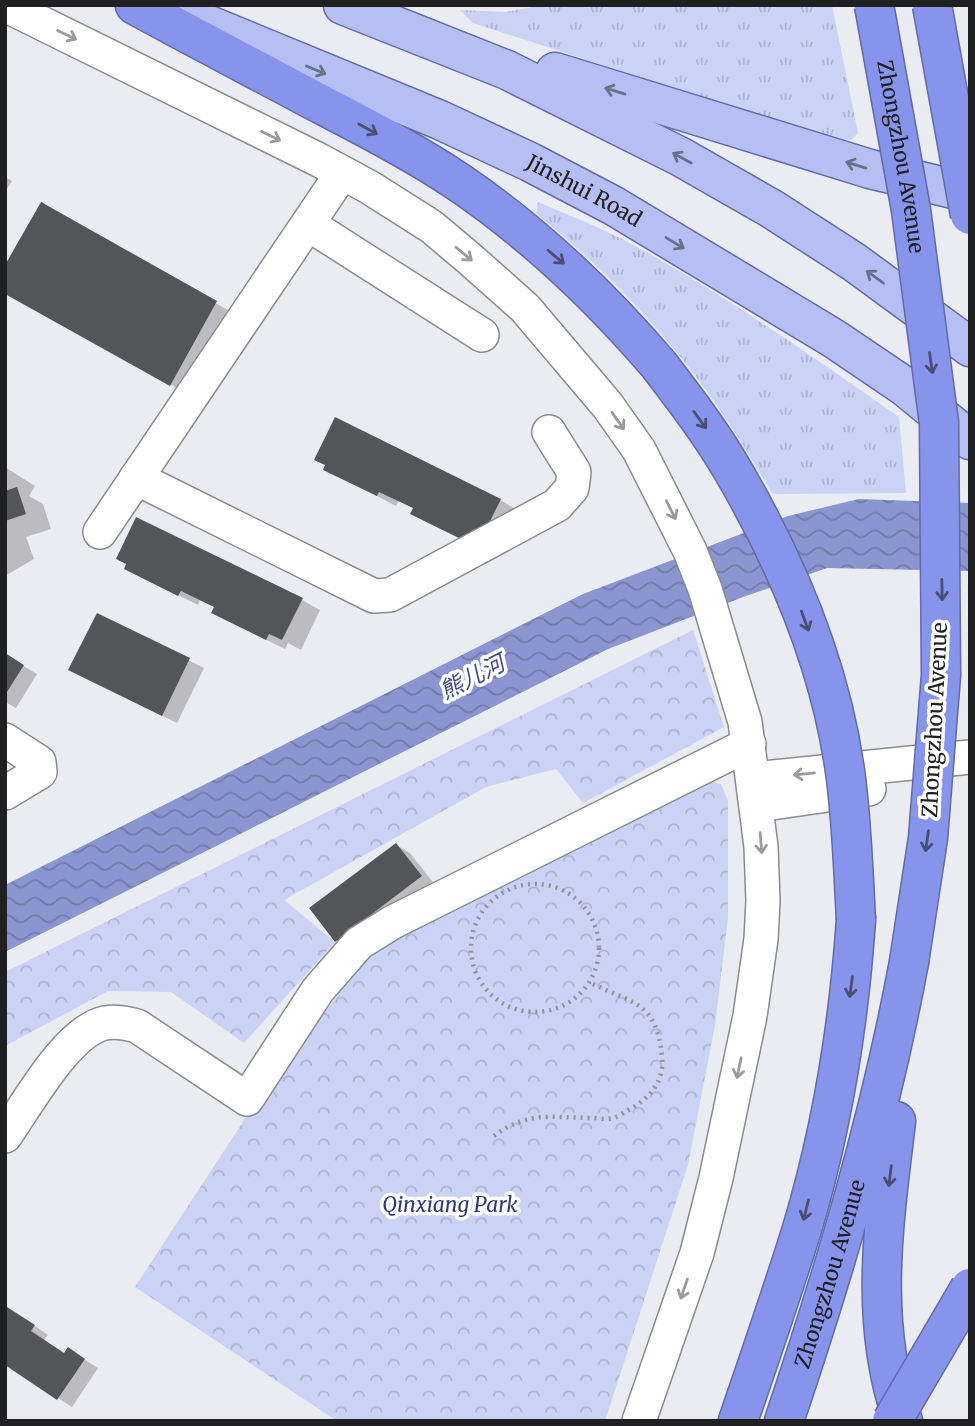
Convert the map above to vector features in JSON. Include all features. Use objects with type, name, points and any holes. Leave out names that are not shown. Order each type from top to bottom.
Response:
[{"type":"highway","points":[[135,5],[351,120],[459,182],[568,267],[659,365],[708,431],[732,469],[785,572],[806,623],[838,730],[845,772],[856,919],[852,979],[828,1120],[802,1226],[737,1421]]},
{"type":"highway","name":"Zhongzhou Avenue","points":[[784,1421],[860,1181],[894,1046],[928,838],[941,675],[940,423],[911,210],[874,5]]},
{"type":"highway","points":[[932,5],[970,215]]},
{"type":"highway","points":[[902,1421],[886,1350],[880,1288],[884,1219],[899,1099],[909,962]]},
{"type":"highway","points":[[892,1421],[970,1288]]},
{"type":"main road","name":"Jinshui Road","points":[[163,5],[440,120],[530,162],[614,206],[833,338],[904,386],[970,440]]},
{"type":"main road","points":[[343,5],[507,70],[681,157],[772,209],[854,262],[970,347]]},
{"type":"main road","points":[[379,19],[870,169],[970,192]]},
{"type":"street","points":[[5,5],[342,173],[432,227],[524,307],[600,396],[639,450],[690,551],[734,679],[749,744],[761,847],[761,939],[750,1016],[716,1178],[697,1253],[639,1421]]},
{"type":"street","points":[[100,532],[342,173]]},
{"type":"street","points":[[308,224],[482,335]]},
{"type":"street","points":[[136,478],[374,596],[390,595],[557,505],[572,488],[574,472],[549,432]]},
{"type":"street","points":[[5,740],[39,762],[40,772],[5,793]]},
{"type":"street","points":[[5,1136],[70,1044],[102,1024],[118,1022],[137,1026],[247,1099],[318,990],[359,943],[393,922],[749,744]]},
{"type":"street","points":[[755,792],[970,757]]},
{"type":"street","points":[[755,792],[970,780]]},
{"type":"path","points":[[538,884],[555,887],[571,895],[584,907],[594,922],[598,940],[598,957],[589,982],[575,998],[548,1011],[533,1012],[503,1003],[489,993],[473,964],[472,939],[480,916],[490,903],[503,893],[520,886],[538,884]]},
{"type":"path","points":[[494,1136],[507,1126],[524,1119],[553,1115],[615,1118],[645,1101],[655,1087],[663,1068],[660,1040],[653,1019],[644,1009],[629,1000],[589,982]]},
{"type":"green space","points":[[543,5],[832,5],[858,133],[851,140],[837,141],[473,23],[460,10],[505,12]]},
{"type":"green space","points":[[538,202],[612,234],[703,285],[899,417],[906,493],[773,494],[729,423],[683,360],[612,281],[536,214]]},
{"type":"green space","points":[[693,630],[724,727],[583,803],[556,769],[486,787],[284,900],[335,942],[244,1043],[171,992],[108,991],[5,1046],[5,972]]},
{"type":"green space","name":"Qinxiang Park","points":[[703,779],[721,784],[728,801],[728,918],[715,1025],[688,1165],[605,1421],[337,1421],[135,1287],[250,1111],[366,958],[377,948]]},
{"type":"water","name":"熊儿河","points":[[859,499],[970,503],[970,571],[827,568],[608,649],[5,952],[5,885],[583,594],[788,516]]},
{"type":"building","points":[[41,202],[217,301],[170,386],[5,294],[5,265]]},
{"type":"building","points":[[335,417],[501,499],[480,541],[465,541],[410,514],[413,508],[379,492],[377,496],[323,470],[325,465],[314,460]]},
{"type":"building","points":[[17,487],[26,514],[5,521],[5,491]]},
{"type":"building","points":[[136,517],[303,598],[282,640],[269,634],[266,640],[211,613],[214,607],[181,591],[178,596],[124,569],[126,564],[116,559]]},
{"type":"building","points":[[97,613],[190,658],[162,716],[68,670]]},
{"type":"building","points":[[5,653],[24,665],[5,695]]},
{"type":"building","points":[[396,843],[422,876],[335,942],[309,908]]},
{"type":"building","points":[[7,1307],[35,1325],[31,1331],[64,1353],[68,1347],[85,1359],[57,1400],[5,1365]]}]
